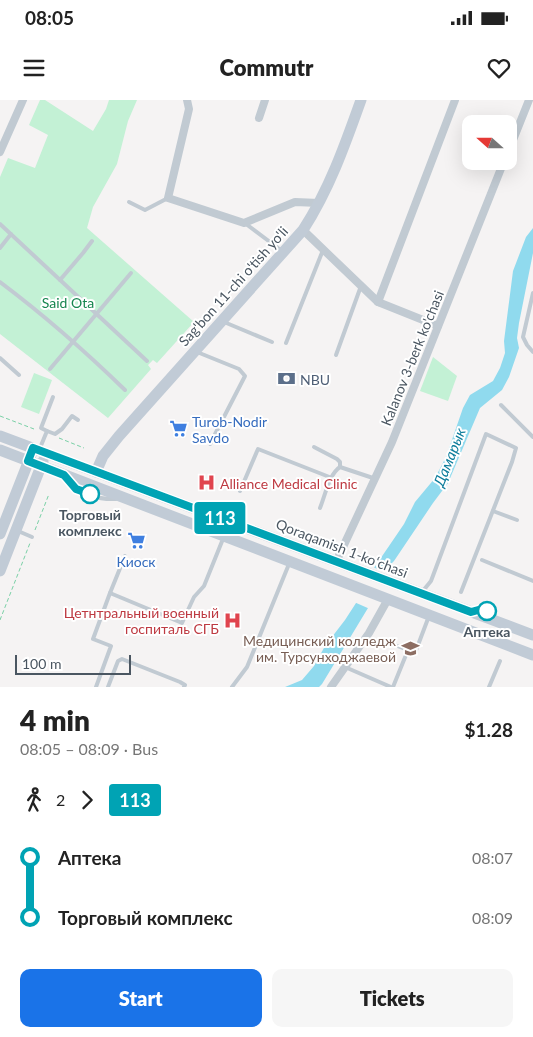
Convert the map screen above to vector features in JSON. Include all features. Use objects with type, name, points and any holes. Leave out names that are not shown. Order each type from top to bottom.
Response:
[{"type":"main road","name":"Sag'bon 11-chi o'tish yo'li","points":[[96,472],[102,456],[118,436],[302,230],[319,203],[347,139],[361,100]]},
{"type":"main road","name":"Qoraqamish 1-koʻchasi","points":[[0,436],[533,635]]},
{"type":"main road","points":[[0,450],[533,655]]},
{"type":"main road","points":[[1,529],[28,461],[39,451]]},
{"type":"main road","points":[[0,571],[41,466],[39,451]]},
{"type":"street","points":[[0,152],[23,100]]},
{"type":"street","points":[[187,100],[189,109],[168,198],[244,223],[295,202],[319,203]]},
{"type":"street","points":[[259,118],[266,100]]},
{"type":"street","points":[[378,302],[455,100]]},
{"type":"street","points":[[518,128],[529,100]]},
{"type":"street","name":"Kalanov 3-berk ko'chasi","points":[[336,562],[376,479],[500,170]]},
{"type":"street","points":[[302,230],[378,302],[438,326]]},
{"type":"street","points":[[331,687],[369,633],[386,599]]},
{"type":"lane","points":[[129,202],[145,210],[168,198]]},
{"type":"lane","points":[[244,223],[284,252]]},
{"type":"lane","points":[[0,224],[147,361]]},
{"type":"lane","points":[[0,248],[11,234]]},
{"type":"lane","points":[[60,280],[92,241]]},
{"type":"lane","points":[[286,343],[323,250]]},
{"type":"lane","points":[[50,369],[130,273]]},
{"type":"lane","points":[[0,282],[74,341],[125,390]]},
{"type":"lane","points":[[336,356],[361,286]]},
{"type":"lane","points":[[533,294],[523,337],[533,352]]},
{"type":"lane","points":[[222,321],[272,342]]},
{"type":"lane","points":[[195,351],[239,369],[245,376],[210,444]]},
{"type":"lane","points":[[0,358],[19,376]]},
{"type":"lane","points":[[53,397],[41,428],[55,434],[62,430],[72,416],[78,420]]},
{"type":"lane","points":[[501,405],[533,437]]},
{"type":"lane","points":[[39,451],[47,431]]},
{"type":"lane","points":[[421,594],[431,582],[486,434],[516,448],[461,592]]},
{"type":"lane","points":[[314,447],[338,460],[340,466]]},
{"type":"lane","points":[[240,491],[258,449],[332,478]]},
{"type":"lane","points":[[340,466],[376,479]]},
{"type":"lane","points":[[320,508],[332,478],[340,466]]},
{"type":"lane","points":[[493,511],[517,520]]},
{"type":"lane","points":[[110,593],[182,623],[194,596],[204,586],[230,522]]},
{"type":"lane","points":[[16,531],[32,537]]},
{"type":"lane","points":[[96,687],[111,646],[93,639],[125,556]]},
{"type":"lane","points":[[482,560],[533,580]]},
{"type":"lane","points":[[232,687],[247,667],[290,562]]},
{"type":"lane","points":[[384,641],[416,653],[430,615]]},
{"type":"lane","points":[[345,667],[392,687],[408,650]]},
{"type":"lane","points":[[108,687],[118,661],[122,659],[180,682],[185,685],[184,687]]},
{"type":"lane","points":[[489,687],[500,661]]},
{"type":"path","points":[[0,620],[49,494]]},
{"type":"green space","name":"Said Ota","points":[[40,100],[45,100],[93,131],[109,100],[137,100],[128,121],[117,164],[93,207],[87,228],[194,322],[157,363],[153,360],[148,365],[151,369],[108,418],[0,334],[0,177],[8,158],[35,168],[48,135],[29,125]]},
{"type":"green space","points":[[433,357],[457,376],[448,401],[420,391]]},
{"type":"green space","points":[[34,373],[52,380],[39,414],[21,407]]},
{"type":"water","name":"Дамарык","points":[[533,228],[533,253],[517,338],[519,348],[509,377],[502,390],[480,408],[448,483],[394,561],[384,571],[368,608],[322,684],[319,687],[285,687],[302,680],[314,666],[325,646],[356,603],[374,568],[404,524],[415,502],[435,478],[446,457],[463,408],[470,395],[493,381],[505,353],[504,341],[513,271],[526,237]]},
{"type":"pier","points":[[372,567],[387,572],[370,609],[354,602]]},
{"type":"bus line","name":"113","points":[[90,494],[76,489],[64,475],[28,461],[33,448],[471,612],[482,609],[487,611]]},
{"type":"place","name":"NBU","points":[[286,379]]},
{"type":"place","name":"Turob-Nodir Savdo","points":[[178,429]]},
{"type":"place","name":"Alliance Medical Clinic","points":[[206,483]]},
{"type":"place","name":"Торговый комплекс","points":[[90,494]]},
{"type":"place","name":"Киоск","points":[[136,541]]},
{"type":"place","name":"Аптека","points":[[487,611]]},
{"type":"place","name":"Цетнтральный военный госпиталь СГБ","points":[[233,620]]},
{"type":"place","name":"Медицинский колледж им. Турсунходжаевой","points":[[410,648]]}]
